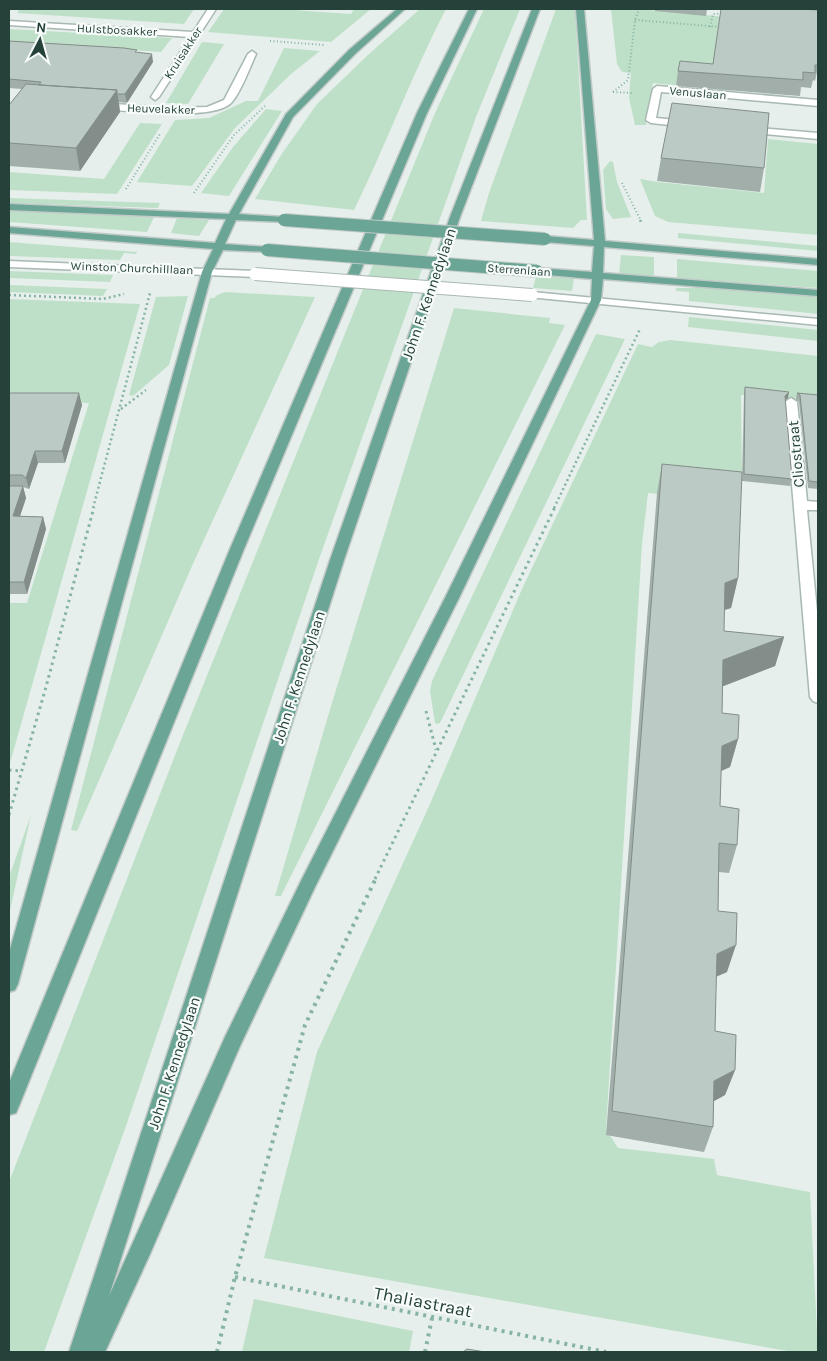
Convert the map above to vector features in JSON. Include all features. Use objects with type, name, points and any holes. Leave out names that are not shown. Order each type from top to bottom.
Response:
[{"type":"main road","points":[[9,984],[207,272],[233,216],[289,116],[352,52],[401,9]]},
{"type":"main road","points":[[9,1106],[237,549],[422,113],[473,9]]},
{"type":"main road","name":"John F. Kennedylaan","points":[[80,1352],[340,551],[455,216],[536,9]]},
{"type":"main road","points":[[94,1352],[143,1247],[232,1043],[312,877],[453,596],[596,300],[600,232],[580,9]]},
{"type":"main road","points":[[9,207],[233,216],[599,243],[818,262]]},
{"type":"main road","name":"Winston Churchilllaan","points":[[9,230],[219,247]]},
{"type":"main road","name":"Sterrenlaan","points":[[219,247],[818,293]]},
{"type":"street","name":"Kruisakker","points":[[155,98],[212,9]]},
{"type":"street","name":"Hulstbosakker","points":[[9,23],[195,34]]},
{"type":"street","name":"Heuvelakker","points":[[88,106],[174,111],[208,110],[228,102],[252,54]]},
{"type":"street","name":"Venuslaan","points":[[700,125],[650,120],[657,89],[818,104]]},
{"type":"street","points":[[739,129],[818,136]]},
{"type":"street","name":"Winston Churchilllaan","points":[[9,264],[255,274]]},
{"type":"street","name":"Sterrenlaan","points":[[255,274],[596,300],[818,322]]},
{"type":"street","name":"Cliostraat","points":[[791,402],[818,696]]},
{"type":"street","name":"Cliostraat","points":[[801,505],[818,506]]},
{"type":"path","points":[[612,92],[628,80],[635,20],[639,9]]},
{"type":"path","points":[[710,26],[713,14],[727,13],[728,9]]},
{"type":"path","points":[[635,20],[729,28]]},
{"type":"path","points":[[124,192],[174,111]]},
{"type":"path","points":[[619,177],[640,221],[646,224]]},
{"type":"path","points":[[9,815],[49,677],[151,288]]},
{"type":"path","name":"Winston Churchilllaan","points":[[9,295],[103,299],[127,293]]},
{"type":"path","points":[[217,1352],[235,1277],[305,1025],[641,326]]},
{"type":"path","points":[[9,770],[21,771]]},
{"type":"path","name":"Thaliastraat","points":[[235,1277],[606,1352]]},
{"type":"path","points":[[425,1352],[432,1318]]},
{"type":"green space","points":[[20,9],[194,9],[184,24],[17,13]]},
{"type":"green space","points":[[224,9],[279,9],[351,14],[354,9],[371,9],[331,42],[208,32]]},
{"type":"green space","points":[[420,9],[446,9],[354,210],[255,199],[281,155],[317,104]]},
{"type":"green space","points":[[484,9],[520,9],[476,117],[318,562],[126,1126],[44,1352],[9,1352],[9,1182],[181,740],[348,326],[435,113]]},
{"type":"green space","points":[[556,9],[575,9],[587,220],[581,220],[573,228],[481,221],[489,193]]},
{"type":"green space","points":[[611,9],[637,9],[818,25],[734,81],[731,91],[653,83],[646,125],[635,125],[629,98],[631,73],[622,72],[617,64]]},
{"type":"green space","points":[[9,29],[172,38],[161,52],[9,42]]},
{"type":"green space","points":[[202,42],[224,44],[188,104],[166,103]]},
{"type":"green space","points":[[284,48],[320,51],[291,74],[235,128],[192,186],[137,182],[175,120],[209,118],[246,101],[258,101]]},
{"type":"green space","points":[[266,109],[282,111],[229,196],[201,193],[233,147]]},
{"type":"green space","points":[[140,123],[162,124],[117,194],[9,190],[9,172],[104,179]]},
{"type":"green space","points":[[768,139],[818,144],[818,235],[668,222],[655,216],[640,179],[764,193]]},
{"type":"green space","points":[[610,161],[613,162],[617,182],[631,217],[613,219],[606,209],[603,170]]},
{"type":"green space","points":[[9,198],[160,203],[158,208],[9,203]]},
{"type":"green space","points":[[9,210],[154,217],[147,232],[9,222]]},
{"type":"green space","points":[[177,218],[209,220],[199,236],[171,233]]},
{"type":"green space","points":[[678,233],[818,246],[818,251],[678,238]]},
{"type":"green space","points":[[9,242],[137,252],[136,254],[124,253],[120,260],[9,256]]},
{"type":"green space","points":[[621,255],[654,257],[654,276],[619,274]]},
{"type":"green space","points":[[677,259],[818,271],[818,288],[677,278]]},
{"type":"green space","points":[[9,271],[113,275],[110,282],[9,278]]},
{"type":"green space","points":[[536,276],[574,278],[572,291],[533,288]]},
{"type":"green space","points":[[9,285],[107,289],[103,296],[9,292]]},
{"type":"green space","points":[[676,288],[716,288],[818,296],[818,314],[689,301],[689,292],[676,291]]},
{"type":"green space","points":[[225,292],[315,297],[192,566],[77,831],[71,830],[210,298]]},
{"type":"green space","points":[[188,296],[169,365],[133,396],[129,395],[156,297]]},
{"type":"green space","points":[[9,299],[140,304],[10,763],[9,603],[27,603],[89,403],[9,401]]},
{"type":"green space","points":[[454,308],[550,318],[549,323],[565,325],[281,896],[275,896],[331,706]]},
{"type":"green space","points":[[689,317],[818,330],[818,341],[688,327]]},
{"type":"green space","points":[[596,334],[625,339],[440,723],[437,724],[435,723],[430,691],[432,681]]},
{"type":"green space","points":[[671,340],[818,356],[818,402],[741,395],[742,475],[703,497],[648,493],[642,544],[606,1129],[618,1148],[714,1159],[717,1175],[810,1192],[818,1352],[793,1352],[264,1258],[317,1052],[430,804],[522,589],[638,344],[652,347],[659,342]]},
{"type":"green space","points":[[31,815],[11,906],[9,914],[9,877]]},
{"type":"green space","points":[[254,1299],[413,1331],[409,1352],[242,1352]]},
{"type":"building","points":[[721,9],[818,10],[818,65],[815,65],[815,73],[803,72],[803,80],[678,71],[680,61],[713,64]]},
{"type":"building","points":[[9,41],[124,48],[137,50],[135,52],[152,54],[125,94],[117,94],[117,90],[39,85],[41,82],[9,79]]},
{"type":"building","points":[[26,84],[117,90],[76,148],[9,143],[9,105]]},
{"type":"building","points":[[672,103],[769,113],[764,168],[661,158]]},
{"type":"building","points":[[745,387],[789,392],[785,396],[792,479],[744,474]]},
{"type":"building","points":[[9,393],[79,393],[62,451],[35,451],[26,478],[22,475],[9,475]]},
{"type":"building","points":[[797,393],[818,395],[818,482],[809,481],[800,395]]},
{"type":"building","points":[[662,464],[742,472],[738,578],[725,583],[724,631],[784,637],[723,660],[722,713],[739,715],[738,739],[722,746],[720,806],[739,809],[737,845],[719,843],[718,911],[737,913],[736,945],[717,954],[715,1031],[736,1035],[735,1070],[714,1081],[713,1127],[612,1111]]},
{"type":"building","points":[[9,486],[23,486],[13,516],[43,517],[24,582],[9,582]]},
{"type":"building","points":[[467,1349],[485,1352],[463,1352]]}]
